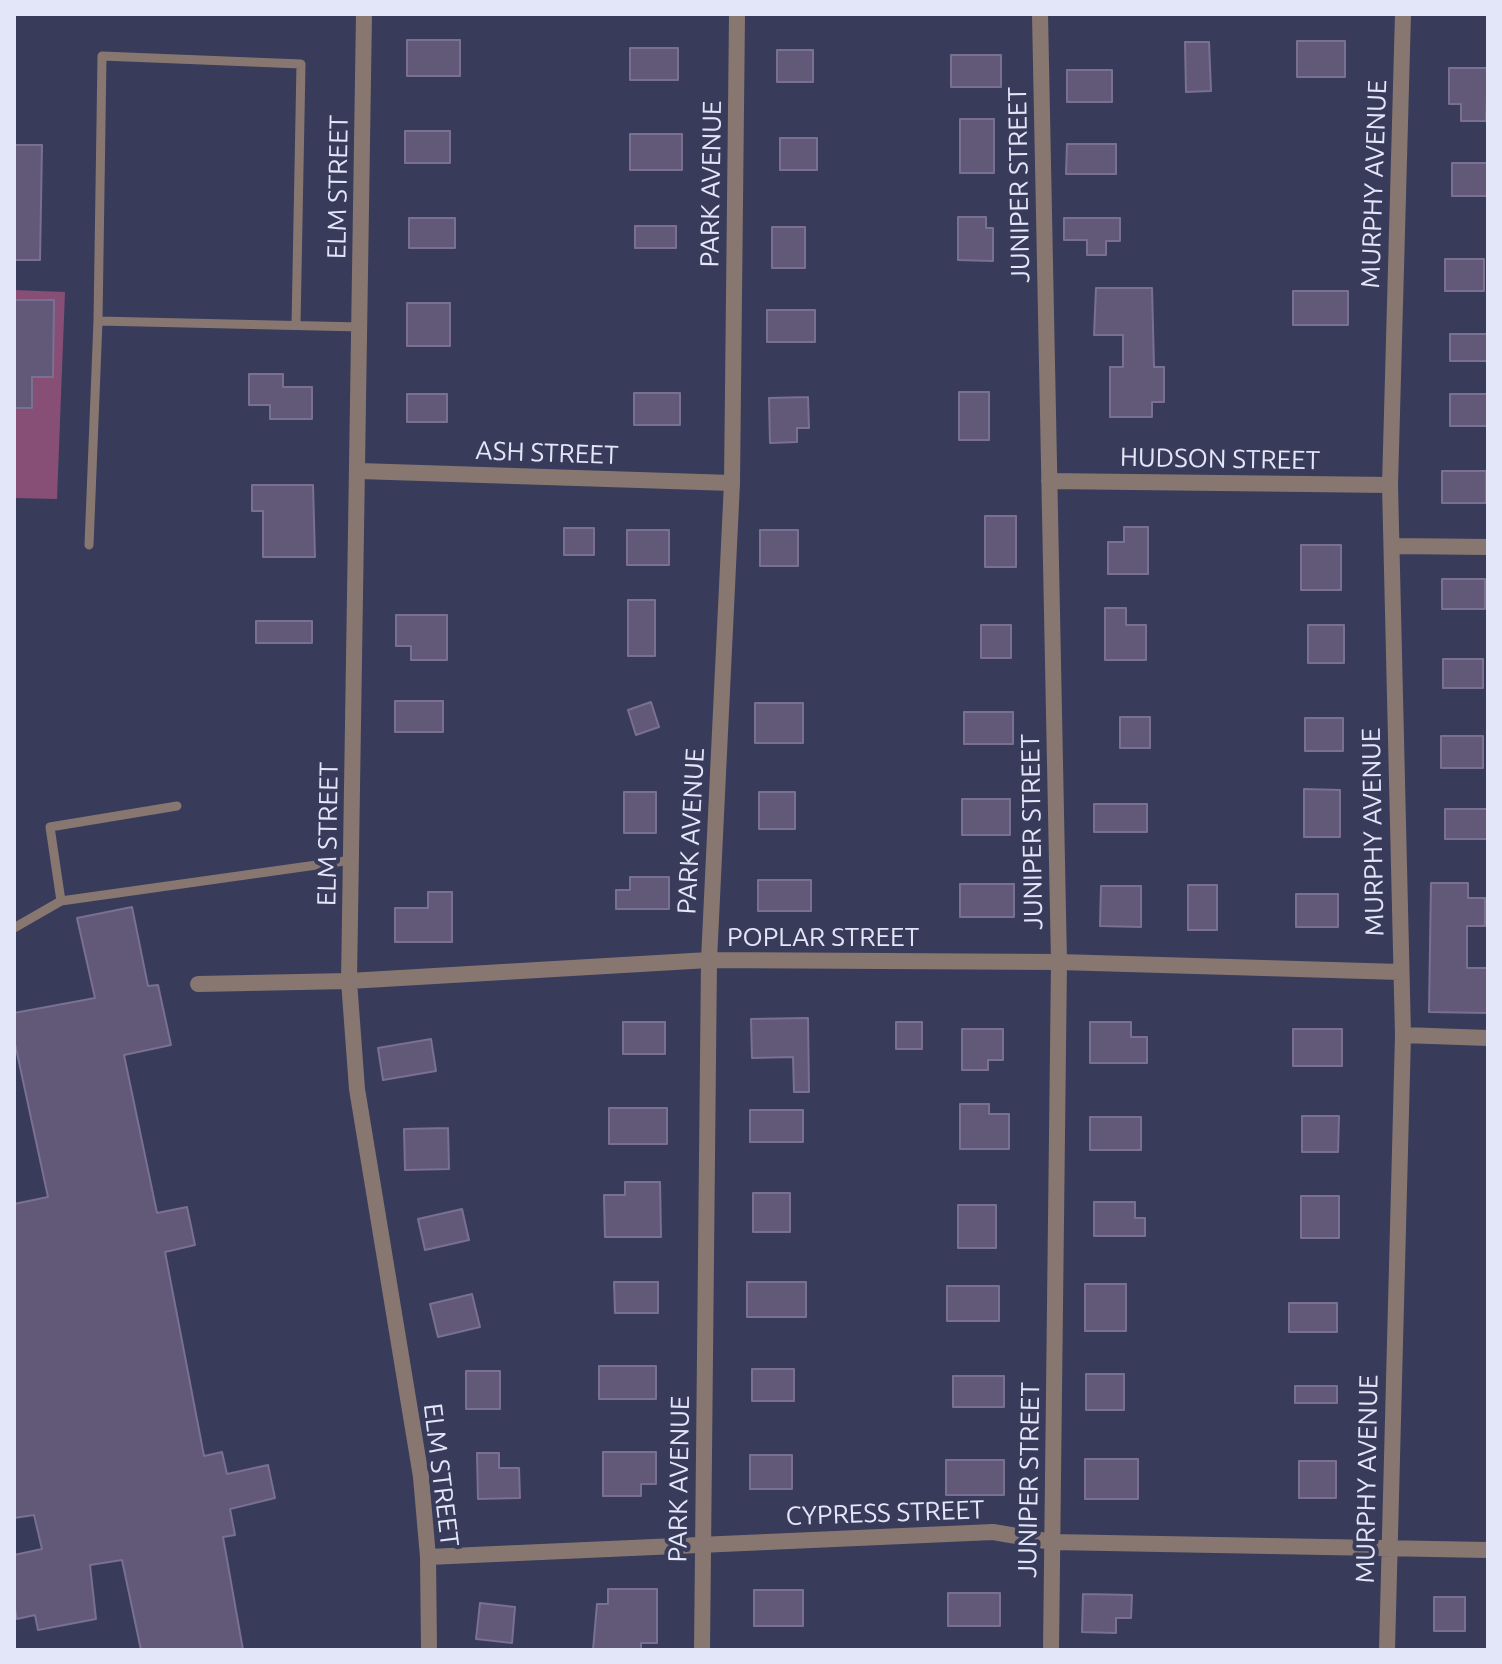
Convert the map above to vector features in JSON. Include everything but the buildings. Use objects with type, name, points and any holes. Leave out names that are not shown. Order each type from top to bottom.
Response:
[{"type":"street","name":"ELM STREET","points":[[364,14],[349,981],[359,1104],[421,1477],[428,1557],[429,1650]]},
{"type":"street","name":"PARK AVENUE","points":[[702,1650],[709,960],[732,483],[737,14]]},
{"type":"street","name":"JUNIPER STREET","points":[[1040,14],[1059,962],[1051,1650]]},
{"type":"street","name":"MURPHY AVENUE","points":[[1387,1650],[1403,1035],[1390,485],[1403,14]]},
{"type":"street","name":"ASH STREET","points":[[359,471],[732,483]]},
{"type":"street","name":"HUDSON STREET","points":[[1049,481],[1390,485]]},
{"type":"street","points":[[1393,546],[1488,547]]},
{"type":"street","name":"POPLAR STREET","points":[[198,984],[349,981],[709,960],[1059,962],[1400,972]]},
{"type":"street","points":[[1403,1035],[1488,1038]]},
{"type":"street","name":"CYPRESS STREET","points":[[428,1557],[993,1532],[1052,1542],[1488,1550]]},
{"type":"lane","points":[[89,545],[98,321],[102,56],[301,64],[296,325]]},
{"type":"lane","points":[[98,321],[361,327]]},
{"type":"lane","points":[[61,901],[50,827],[177,806]]},
{"type":"lane","points":[[14,928],[61,901],[352,860]]},
{"type":"shaded area","points":[[14,290],[65,292],[57,499],[14,498]]}]
